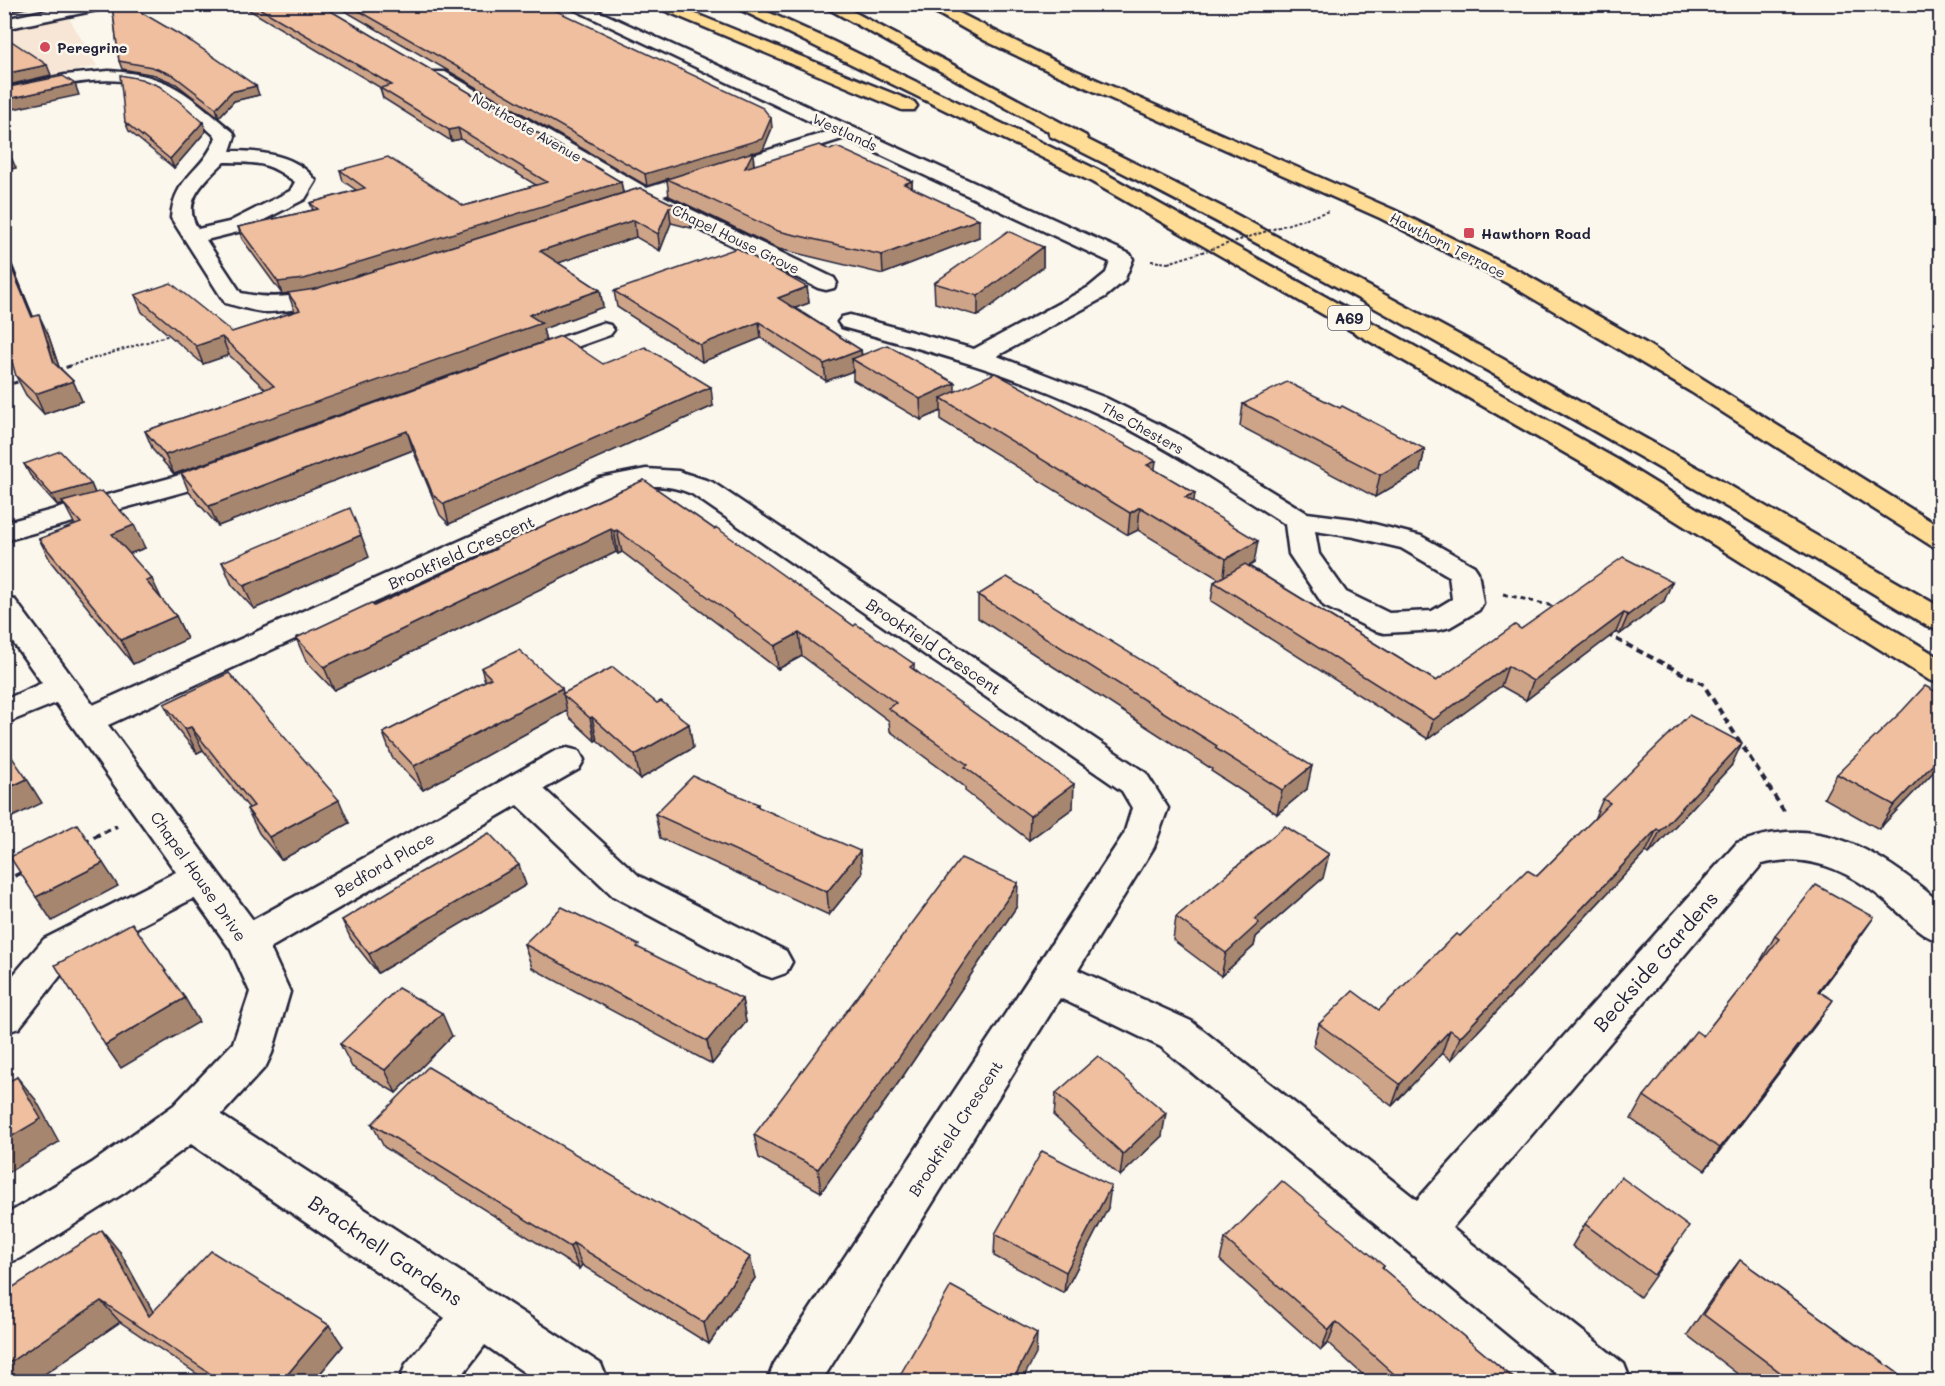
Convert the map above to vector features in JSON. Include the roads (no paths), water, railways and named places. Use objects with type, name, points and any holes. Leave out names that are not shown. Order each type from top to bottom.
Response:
[{"type":"main road","points":[[656,4],[918,109],[1322,302]]},
{"type":"main road","name":"A69","points":[[736,4],[826,44],[1099,178],[1322,302],[1608,466],[1941,672]]},
{"type":"main road","name":"A69","points":[[777,4],[961,86],[1130,167],[1358,289],[1646,448],[1941,620]]},
{"type":"main road","points":[[827,4],[1130,167]]},
{"type":"main road","name":"Hawthorn Terrace","points":[[928,4],[991,39],[1372,208],[1548,296],[1648,355],[1941,540]]},
{"type":"street","points":[[4,22],[85,4]]},
{"type":"street","points":[[4,22],[102,4]]},
{"type":"street","name":"Westlands","points":[[570,4],[1122,259],[1116,276],[1097,292],[977,357]]},
{"type":"street","name":"Northcote Avenue","points":[[429,70],[645,195]]},
{"type":"street","points":[[4,93],[74,78],[111,76],[148,81],[169,89],[226,136],[219,156],[194,181],[182,202],[181,218],[233,298],[267,306],[312,299],[355,286]]},
{"type":"street","points":[[591,212],[846,132]]},
{"type":"street","points":[[192,236],[235,227],[298,195],[306,181],[280,162],[219,156]]},
{"type":"street","name":"Chapel House Grove","points":[[645,195],[826,283]]},
{"type":"street","name":"The Chesters","points":[[850,322],[977,357],[1097,403],[1167,440],[1299,520],[1354,528],[1411,542],[1463,572],[1468,603],[1439,620],[1384,623],[1335,599],[1304,554],[1299,520]]},
{"type":"street","points":[[502,367],[602,330]]},
{"type":"street","points":[[4,532],[180,484],[247,460]]},
{"type":"street","name":"Brookfield Crescent","points":[[88,721],[610,484],[649,475],[682,478],[711,495],[1134,782],[1150,808],[1141,837],[792,1382]]},
{"type":"street","name":"Chapel House Drive","points":[[4,607],[247,942],[270,992],[251,1053],[190,1119],[108,1178],[4,1242]]},
{"type":"street","points":[[4,713],[63,687]]},
{"type":"street","name":"Bedford Place","points":[[247,942],[567,760]]},
{"type":"street","points":[[520,787],[626,886],[772,962]]},
{"type":"street","name":"Beckside Gardens","points":[[1419,1232],[1750,853],[1780,846],[1807,847],[1834,852],[1882,876],[1938,918]]},
{"type":"street","points":[[4,1016],[58,950],[200,877]]},
{"type":"street","points":[[1052,976],[1176,1034],[1606,1382]]},
{"type":"street","name":"Bracknell Gardens","points":[[190,1119],[582,1382]]},
{"type":"street","points":[[424,1382],[480,1313]]},
{"type":"place","name":"Peregrine","points":[[45,47]]},
{"type":"place","name":"Hawthorn Road","points":[[1469,233]]}]
